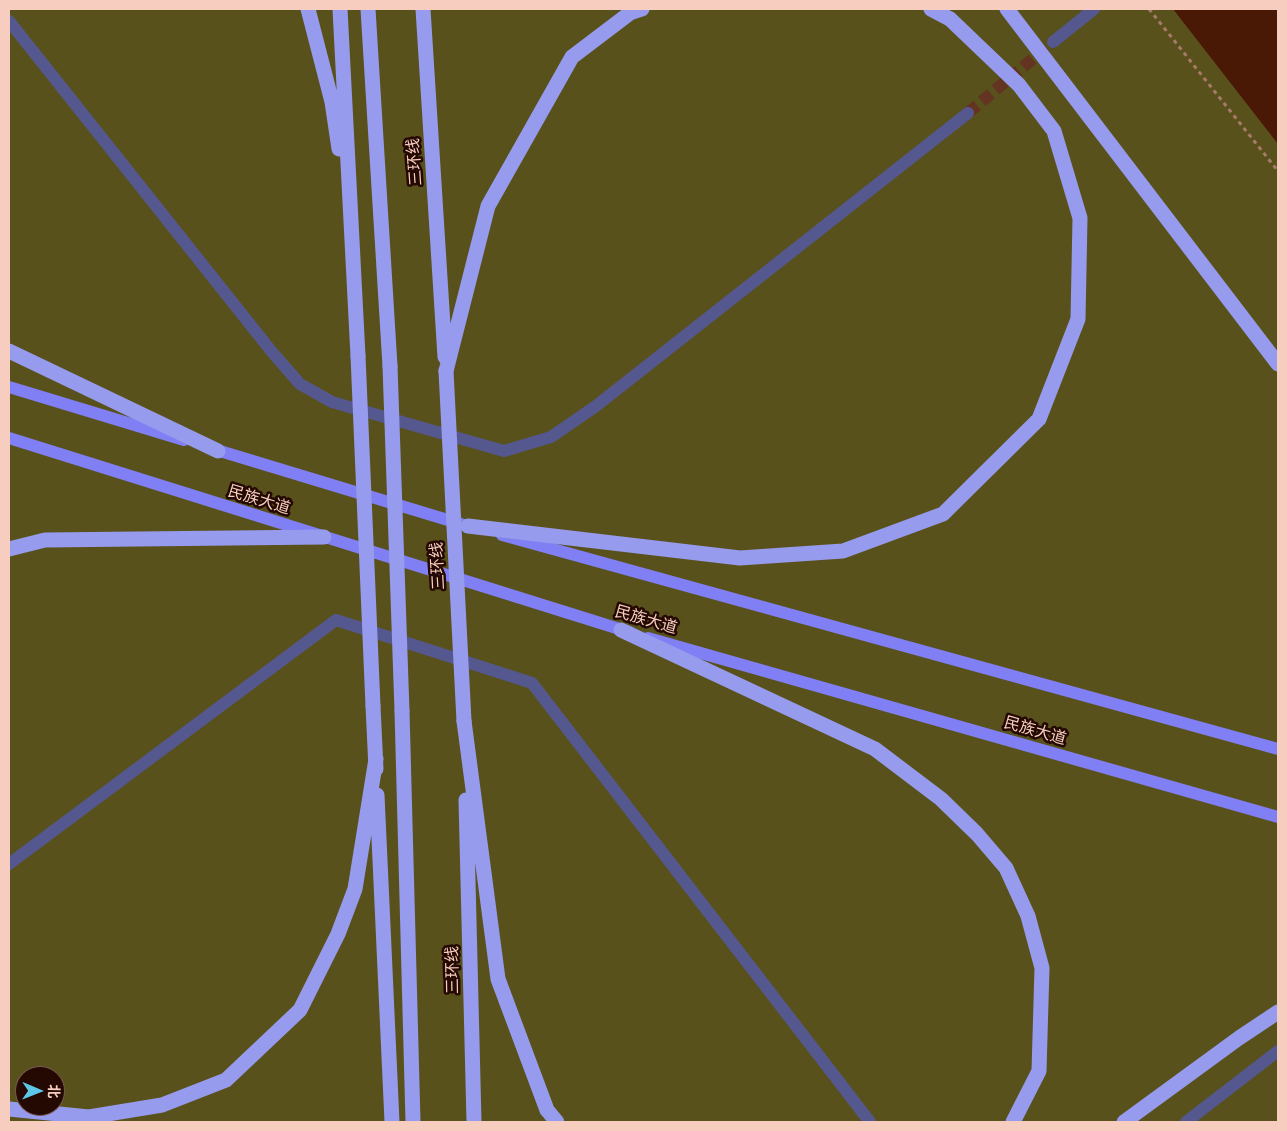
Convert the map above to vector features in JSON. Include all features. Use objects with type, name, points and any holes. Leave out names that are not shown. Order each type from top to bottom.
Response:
[{"type":"highway","points":[[308,9],[332,102],[352,240]]},
{"type":"highway","points":[[340,9],[358,356],[392,1122]]},
{"type":"highway","points":[[368,9],[390,366],[402,711],[413,1122]]},
{"type":"highway","name":"三环线","points":[[423,9],[446,372],[464,721],[474,1122]]},
{"type":"highway","points":[[446,372],[488,206],[572,57],[630,13],[642,9]]},
{"type":"highway","points":[[468,526],[740,558],[843,551],[943,514],[1039,419],[1078,319],[1080,218],[1054,131],[1019,85],[950,19],[931,9]]},
{"type":"highway","points":[[1007,9],[1278,364]]},
{"type":"highway","points":[[9,351],[218,451]]},
{"type":"highway","points":[[9,549],[45,540],[324,537]]},
{"type":"highway","points":[[621,630],[875,749],[941,799],[977,834],[1006,868],[1028,916],[1042,968],[1039,1071],[1013,1122]]},
{"type":"highway","points":[[464,721],[498,978],[547,1110],[557,1122]]},
{"type":"highway","points":[[9,1109],[90,1118],[162,1105],[226,1080],[300,1010],[338,934],[355,889],[376,759]]},
{"type":"highway","points":[[1124,1122],[1239,1038],[1278,1012]]},
{"type":"main road","points":[[9,387],[468,526],[1278,749]]},
{"type":"main road","name":"民族大道","points":[[9,438],[621,630],[1278,817]]},
{"type":"street","points":[[1053,42],[1094,9]]},
{"type":"street","points":[[9,21],[272,352],[300,384],[332,402],[504,451],[551,437],[596,406],[968,113]]},
{"type":"street","points":[[9,864],[336,620],[532,683],[870,1122]]},
{"type":"street","points":[[1186,1122],[1278,1051]]},
{"type":"path","points":[[1148,9],[1278,171]]},
{"type":"shaded area","points":[[9,9],[1173,9],[1278,144],[1278,1122],[9,1122]]},
{"type":"tunnel","points":[[968,113],[1053,42]]}]
